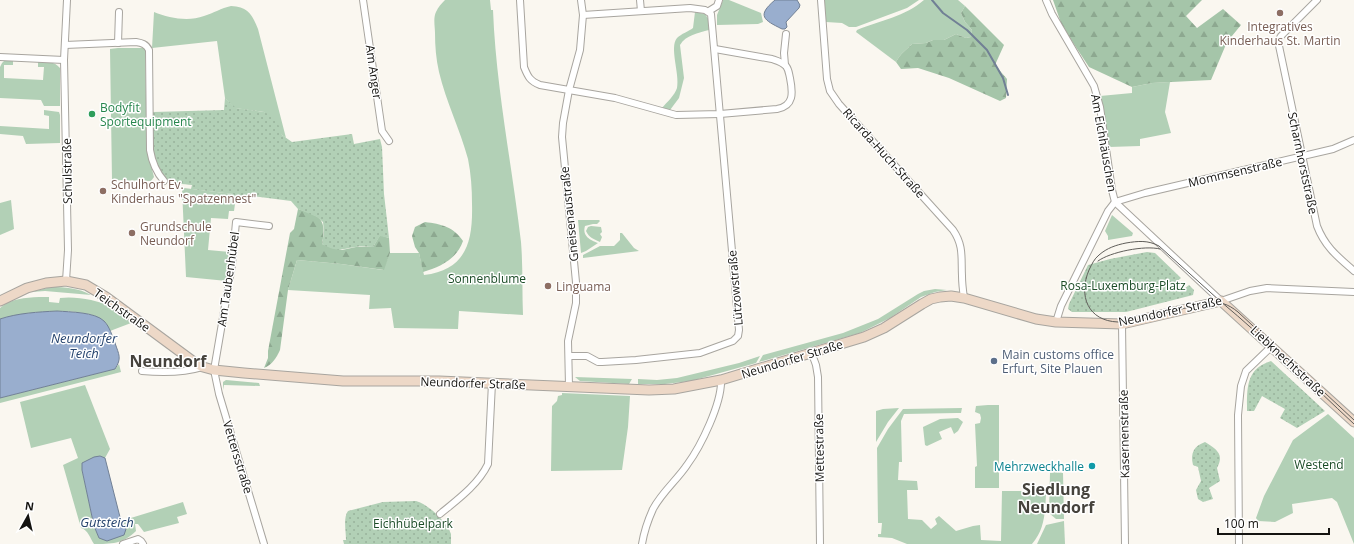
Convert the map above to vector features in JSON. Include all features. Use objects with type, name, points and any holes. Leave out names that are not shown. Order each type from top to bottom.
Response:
[{"type":"street","name":"Schulstraße","points":[[66,281],[68,250],[64,60],[67,0]]},
{"type":"street","name":"Am Anger","points":[[363,0],[382,131],[388,141]]},
{"type":"street","points":[[520,0],[524,67],[532,82],[540,85],[615,98],[676,115],[720,114],[784,108],[789,103],[792,97],[792,85],[788,69],[780,61],[715,49]]},
{"type":"street","name":"Gneisenaustraße","points":[[570,386],[568,341],[576,303],[576,282],[562,137],[569,90],[580,50],[583,15],[581,0]]},
{"type":"street","points":[[640,0],[641,11]]},
{"type":"street","points":[[583,15],[690,8],[705,10],[710,13],[717,6],[719,0]]},
{"type":"street","name":"Ricarda-Huch-Straße","points":[[821,0],[827,79],[830,91],[839,104],[953,230],[959,239],[962,250],[964,298]]},
{"type":"street","name":"Am Eichhäuschen","points":[[1046,0],[1052,14],[1094,86],[1100,107],[1112,194],[1115,202]]},
{"type":"street","name":"Scharnhorststraße","points":[[1317,0],[1278,41],[1301,156],[1317,226],[1324,241],[1332,252],[1354,271]]},
{"type":"street","points":[[118,42],[119,12]]},
{"type":"street","name":"Lützowstraße","points":[[569,356],[587,356],[602,362],[700,353],[733,342],[738,336],[739,330],[715,49],[710,13]]},
{"type":"street","points":[[785,65],[784,53],[786,34]]},
{"type":"street","points":[[65,45],[136,42],[143,43],[147,46],[149,50],[150,150],[152,160],[158,174],[164,181]]},
{"type":"street","points":[[0,57],[64,60]]},
{"type":"street","name":"Mommsenstraße","points":[[1115,202],[1146,193],[1333,149],[1354,140]]},
{"type":"street","points":[[1056,322],[1061,306],[1108,211],[1115,202],[1222,301]]},
{"type":"street","name":"Am Taubenhübel","points":[[214,370],[232,265],[236,222],[269,226]]},
{"type":"street","name":"Teichstraße","points":[[0,301],[35,285],[46,282],[66,281],[86,285],[94,289],[194,362],[214,370]]},
{"type":"street","name":"Neundorfer Straße","points":[[214,370],[344,381],[439,381],[674,390],[720,380],[812,354],[864,337],[884,328],[931,299],[947,296],[964,298],[1036,319],[1056,322],[1122,324],[1222,301],[1250,291],[1267,288],[1354,292]]},
{"type":"street","name":"Liebknechtstraße","points":[[1222,301],[1354,422]]},
{"type":"street","name":"Kasernenstraße","points":[[1122,324],[1125,544]]},
{"type":"street","points":[[1239,544],[1238,415],[1241,386],[1246,371],[1272,346]]},
{"type":"street","name":"Mettestraße","points":[[812,354],[816,364],[818,377],[820,544]]},
{"type":"street","points":[[142,371],[166,373],[181,372],[204,367]]},
{"type":"street","name":"Vettersstraße","points":[[214,370],[219,394],[264,544]]},
{"type":"street","points":[[642,544],[647,523],[653,509],[661,496],[688,465],[708,427],[721,388],[720,380]]},
{"type":"street","points":[[440,514],[484,473],[488,464],[492,383]]},
{"type":"street","points":[[123,544],[138,539],[143,544]]},
{"type":"green space","name":"Sonnenblume","points":[[445,0],[490,0],[491,10],[493,10],[497,68],[521,242],[523,315],[459,311],[458,329],[394,328],[391,308],[369,309],[370,295],[288,290],[297,260],[383,270],[390,253],[419,253],[424,275],[438,272],[449,267],[458,260],[464,252],[471,230],[472,218],[470,170],[465,148],[442,83],[435,48],[435,14]]},
{"type":"green space","points":[[723,0],[729,0],[761,13],[763,22],[758,24],[717,25],[717,15]]},
{"type":"green space","points":[[824,0],[919,0],[907,8],[856,27],[849,27],[842,23],[826,22]]},
{"type":"green space","points":[[924,0],[958,0],[965,6],[961,13],[965,22],[972,30],[971,37],[966,38],[956,34],[944,40],[933,40],[926,43],[912,44],[901,54],[896,62],[856,32],[857,30],[901,14],[917,6]]},
{"type":"green space","points":[[1053,0],[1202,0],[1186,16],[1197,28],[1223,9],[1241,25],[1227,42],[1211,80],[1152,83],[1132,87],[1089,67],[1062,26]]},
{"type":"green space","points":[[231,6],[242,8],[249,12],[256,24],[286,138],[264,112],[235,108],[225,98],[217,41],[152,48],[154,12],[166,16],[192,19]]},
{"type":"green space","points":[[965,6],[1004,45],[995,65],[1007,79],[1006,98],[1000,101],[949,78],[918,68],[901,69],[896,62],[901,54],[912,44],[926,43],[933,40],[944,40],[956,34],[966,38],[971,37],[972,30],[965,22],[961,13]]},
{"type":"green space","points":[[695,12],[705,14],[709,20],[709,30],[689,37],[680,45],[684,78],[679,98],[670,110],[662,108],[673,96],[677,88],[678,82],[674,54],[675,42],[677,38],[693,28]]},
{"type":"green space","points":[[145,48],[147,150],[154,177],[151,181],[112,180],[110,49]]},
{"type":"green space","points":[[5,60],[13,61],[13,65],[4,65],[4,78],[43,80],[44,67],[38,67],[38,61],[50,62],[58,66],[60,68],[60,106],[44,106],[41,100],[0,98],[0,67]]},
{"type":"green space","points":[[1170,82],[1165,112],[1171,133],[1140,139],[1140,146],[1109,147],[1103,106],[1100,96],[1132,93],[1132,87],[1152,83]]},
{"type":"green space","points":[[225,98],[236,108],[264,112],[276,118],[282,135],[292,142],[352,134],[354,144],[380,139],[382,147],[384,194],[389,238],[380,236],[373,247],[358,247],[339,250],[332,249],[322,244],[324,232],[323,222],[317,217],[298,209],[291,201],[244,195],[236,197],[233,194],[191,189],[192,185],[174,183],[165,179],[156,166],[154,157],[152,138],[153,112],[224,110]]},
{"type":"green space","points":[[44,110],[59,112],[60,143],[26,144],[23,136],[0,134],[0,126],[49,129],[49,116],[44,115]]},
{"type":"green space","points":[[182,189],[233,194],[236,197],[234,211],[229,211],[228,219],[211,218],[208,250],[230,252],[227,281],[186,277]]},
{"type":"green space","points":[[11,200],[14,229],[0,235],[0,203]]},
{"type":"green space","points":[[298,209],[317,216],[320,219],[323,229],[322,244],[342,250],[356,247],[373,247],[380,235],[389,238],[390,253],[384,270],[297,260],[288,290],[280,350],[272,363],[264,368],[268,358],[268,351],[290,233],[294,229]]},
{"type":"green space","points":[[1112,215],[1133,233],[1132,236],[1108,240],[1108,236],[1105,231]]},
{"type":"green space","points":[[578,220],[600,221],[597,224],[585,226],[584,229],[586,235],[598,243],[581,253]]},
{"type":"green space","points":[[425,222],[451,229],[456,232],[463,241],[457,253],[442,265],[423,272],[419,253],[415,247],[412,236],[415,227]]},
{"type":"green space","points":[[588,227],[601,227],[602,232],[600,234],[602,237],[600,242],[592,238],[587,233],[586,231]]},
{"type":"green space","points":[[620,233],[622,233],[634,248],[639,251],[583,258],[583,255],[600,246],[614,246],[620,240]]},
{"type":"green space","name":"Rosa-Luxemburg-Platz","points":[[1147,252],[1155,253],[1181,278],[1175,283],[1183,290],[1189,285],[1194,290],[1193,295],[1126,312],[1072,312],[1068,309],[1088,265]]},
{"type":"green space","points":[[51,287],[72,288],[91,295],[45,291],[31,292]]},
{"type":"green space","points":[[935,289],[947,290],[921,297],[890,318],[860,333],[759,362],[763,355],[843,333],[878,319],[918,294]]},
{"type":"green space","points":[[49,297],[49,302],[59,303],[60,298],[80,298],[100,302],[115,308],[131,323],[110,331],[104,321],[95,316],[69,311],[37,312],[0,319],[0,308],[9,302],[18,299]]},
{"type":"green space","points":[[760,356],[756,363],[691,381],[665,384],[638,384],[638,379],[657,380],[677,378],[739,363]]},
{"type":"green space","points":[[1271,361],[1325,411],[1297,428],[1280,418],[1285,409],[1262,396],[1254,411],[1247,411],[1247,394],[1252,374],[1263,364]]},
{"type":"green space","points":[[119,364],[121,372],[0,403],[0,398],[115,369]]},
{"type":"green space","points":[[575,377],[632,379],[629,384],[580,381]]},
{"type":"green space","points":[[226,380],[259,383],[260,386],[224,385],[223,390],[223,382]]},
{"type":"green space","points":[[85,385],[110,449],[105,458],[100,456],[82,470],[94,526],[99,538],[125,525],[121,521],[183,502],[187,514],[177,517],[179,523],[144,532],[138,524],[135,524],[136,531],[126,539],[106,544],[94,544],[87,532],[81,528],[63,465],[78,458],[71,438],[31,448],[20,402]]},
{"type":"green space","points":[[562,393],[630,396],[628,427],[622,470],[551,471],[552,406],[557,401],[558,396],[562,395]]},
{"type":"green space","points":[[999,405],[999,488],[975,488],[975,467],[977,466],[975,424],[980,423],[981,418],[980,414],[975,412],[976,406]]},
{"type":"green space","points":[[899,408],[888,422],[876,442],[876,411]]},
{"type":"green space","points":[[962,408],[961,413],[904,414],[901,421],[902,462],[899,462],[898,480],[917,481],[918,490],[907,490],[908,519],[922,520],[931,529],[937,524],[935,519],[939,516],[956,531],[980,525],[981,540],[1001,541],[1002,491],[1029,491],[1030,493],[1046,494],[1044,520],[1040,532],[1032,544],[907,544],[892,538],[878,537],[878,534],[881,534],[882,523],[878,523],[877,448],[888,429],[903,409]]},
{"type":"green space","name":"Westend","points":[[1328,414],[1354,438],[1354,544],[1337,502],[1332,498],[1292,504],[1293,513],[1275,522],[1258,521],[1256,518],[1264,496],[1293,440]]},
{"type":"green space","points":[[958,418],[963,422],[958,431],[954,434],[951,427],[939,432],[942,439],[927,446],[925,445],[923,427],[940,419]]},
{"type":"green space","points":[[1205,442],[1213,447],[1220,455],[1217,468],[1220,481],[1209,488],[1213,499],[1203,502],[1198,499],[1196,490],[1201,481],[1198,467],[1193,465],[1192,457],[1194,450]]},
{"type":"green space","points":[[1050,473],[1063,473],[1064,519],[1056,519],[1049,513]]},
{"type":"green space","name":"Eichhübelpark","points":[[416,501],[426,506],[446,524],[451,534],[451,544],[344,544],[343,540],[346,540],[346,514],[348,511],[383,502]]},
{"type":"green space","points":[[1064,521],[1065,544],[1037,544],[1046,525]]},
{"type":"water","points":[[775,0],[797,0],[800,5],[786,22],[787,27],[785,29],[771,23],[765,17],[764,14],[766,10]]},
{"type":"water","name":"Neundorfer Teich","points":[[57,311],[89,314],[104,321],[111,332],[119,354],[119,362],[115,369],[0,398],[0,319],[35,312]]},
{"type":"water","name":"Gutsteich","points":[[100,456],[105,458],[121,521],[126,529],[124,535],[107,541],[99,538],[94,526],[82,470],[82,463],[94,457]]},
{"type":"waterway","points":[[932,0],[943,13],[967,30],[987,50],[1003,78],[1008,95]]},
{"type":"tram line","points":[[1354,420],[1238,312],[1227,305],[1224,304],[1220,303],[1216,302],[1207,303],[1126,322],[1108,321],[1099,317],[1093,312],[1085,298],[1086,280],[1093,262],[1105,250],[1122,244],[1143,242],[1159,246],[1220,301],[1237,316],[1271,346],[1354,424]]},
{"type":"tram line","points":[[1098,261],[1119,252],[1128,250],[1146,248],[1160,249]]},
{"type":"place","name":"Integratives Kinderhaus St. Martin","points":[[1280,13]]},
{"type":"place","name":"Bodyfit Sportequipment","points":[[92,114]]},
{"type":"place","name":"Schulhort Ev. Kinderhaus \"Spatzennest\"","points":[[103,191]]},
{"type":"place","name":"Grundschule Neundorf","points":[[132,233]]},
{"type":"place","name":"Linguama","points":[[548,286]]},
{"type":"place","name":"Main customs office Erfurt, Site Plauen","points":[[994,361]]},
{"type":"place","name":"Mehrzweckhalle","points":[[1092,466]]},
{"type":"district","name":"Neundorf","points":[[168,361]]},
{"type":"district","name":"Siedlung Neundorf","points":[[1056,498]]}]
